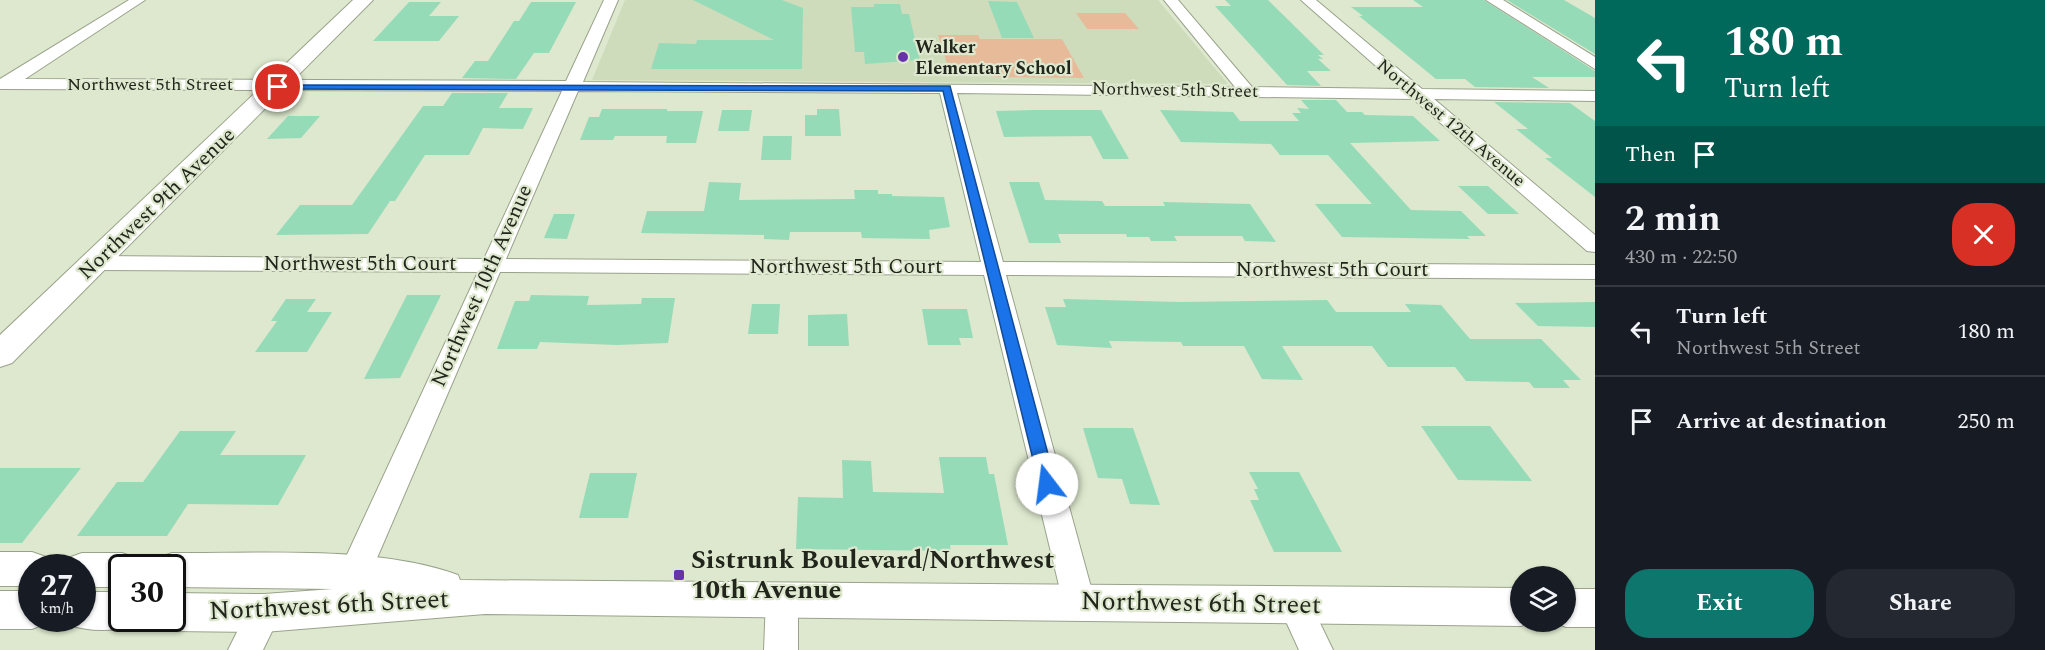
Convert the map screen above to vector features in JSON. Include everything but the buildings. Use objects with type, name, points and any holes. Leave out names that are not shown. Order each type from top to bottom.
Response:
[{"type":"main road","name":"Northwest 9th Avenue","points":[[0,355],[278,87],[364,0]]},
{"type":"street","points":[[2,85],[138,0]]},
{"type":"street","name":"Northwest 10th Avenue","points":[[355,572],[490,264],[611,0]]},
{"type":"street","points":[[1172,0],[1247,91]]},
{"type":"street","name":"Northwest 12th Avenue","points":[[1308,0],[1595,246]]},
{"type":"street","points":[[1493,0],[1595,64]]},
{"type":"street","name":"Northwest 5th Street","points":[[2,85],[947,88],[1595,96]]},
{"type":"street","points":[[947,88],[1025,400],[1079,602]]},
{"type":"street","name":"Northwest 5th Court","points":[[97,263],[1595,272]]},
{"type":"street","points":[[0,569],[18,569]]},
{"type":"street","name":"Northwest 6th Street","points":[[186,570],[355,572],[485,596]]},
{"type":"street","name":"Northwest 6th Street","points":[[186,612],[264,613],[485,596],[1510,607]]},
{"type":"street","points":[[781,650],[782,599]]},
{"type":"street","points":[[1294,604],[1316,650]]},
{"type":"street","points":[[1576,608],[1595,608]]},
{"type":"street","points":[[0,610],[18,610]]},
{"type":"street","points":[[245,650],[264,613]]},
{"type":"shaded area","name":"Walker Elementary School","points":[[625,0],[1158,0],[1228,84],[592,80]]},
{"type":"shaded area","points":[[1076,13],[1125,13],[1139,29],[1087,29]]},
{"type":"shaded area","points":[[938,35],[978,35],[980,39],[1062,39],[1084,78],[995,77],[990,67],[948,67]]},
{"type":"place","name":"Walker Elementary School","points":[[903,57]]},
{"type":"place","name":"Sistrunk Boulevard/Northwest 10th Avenue","points":[[679,575]]},
{"type":"route","points":[[278,87],[947,88],[1047,484]]}]
